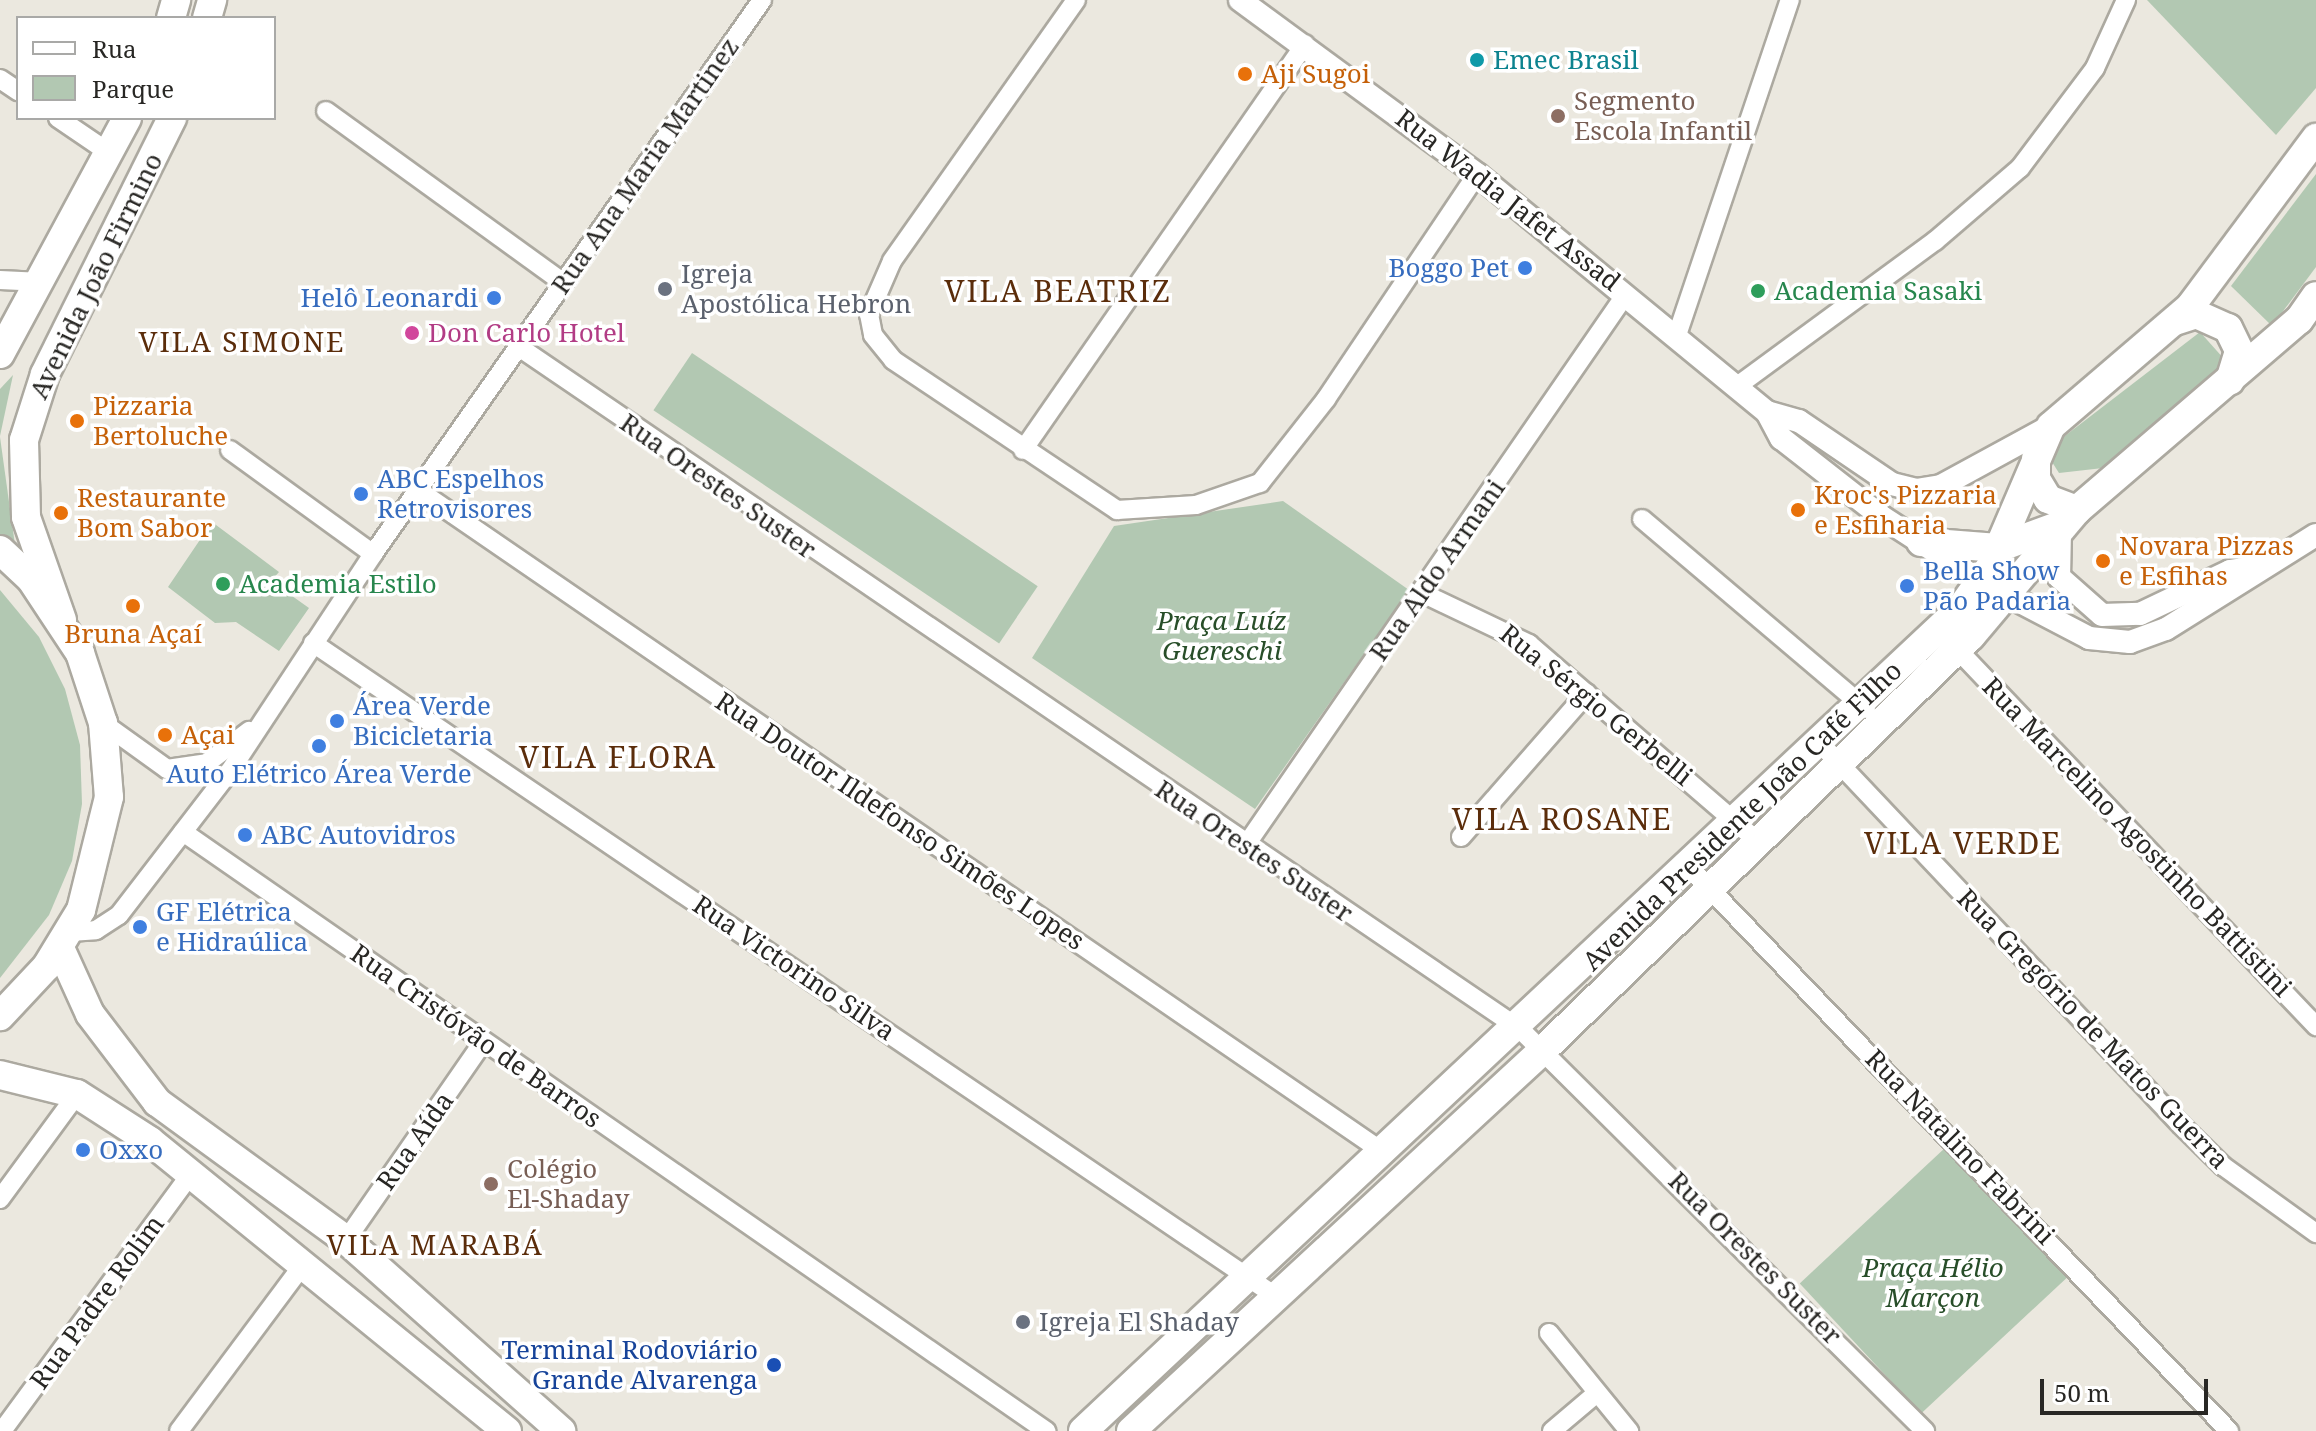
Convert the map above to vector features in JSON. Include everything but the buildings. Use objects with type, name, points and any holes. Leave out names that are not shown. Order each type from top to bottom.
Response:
[{"type":"main road","name":"Avenida João Firmino","points":[[0,354],[24,316],[126,120]]},
{"type":"main road","name":"Avenida João Firmino","points":[[0,1016],[65,940],[97,867],[107,820],[103,723],[26,517],[27,425],[45,374],[171,120]]},
{"type":"main road","name":"Avenida Presidente João Café Filho","points":[[1083,1431],[1520,1029],[1982,582],[2051,426],[2175,321],[2229,261],[2316,138]]},
{"type":"main road","name":"Avenida Presidente João Café Filho","points":[[1131,1431],[1274,1295],[1543,1050],[1756,840],[1957,649],[2008,597],[2068,521],[2230,381],[2316,296]]},
{"type":"main road","points":[[2175,321],[2210,316],[2228,328],[2239,351],[2230,381]]},
{"type":"main road","points":[[1921,542],[1998,548],[2068,521],[2058,506],[2040,490],[2036,458]]},
{"type":"main road","points":[[0,550],[62,620]]},
{"type":"main road","points":[[65,940],[103,1034],[157,1102],[346,1240],[561,1431]]},
{"type":"main road","points":[[0,1075],[77,1094],[191,1174],[305,1262],[509,1428]]},
{"type":"street","name":"Rua Ana Maria Martinez","points":[[65,940],[111,923],[183,832],[562,282],[762,0]]},
{"type":"street","points":[[1076,0],[892,261],[869,314],[873,335],[893,360],[1023,450],[1130,513],[1246,492],[1279,463],[1317,412],[1477,174]]},
{"type":"street","name":"Rua Wadia Jafet Assad","points":[[1240,0],[1477,174],[1677,335],[1767,412],[1781,438],[1921,542],[2008,597],[2089,638],[2130,642],[2193,615],[2242,587],[2260,566]]},
{"type":"street","points":[[1677,335],[1790,0]]},
{"type":"street","points":[[1736,387],[1935,241],[2020,168],[2095,68],[2126,0]]},
{"type":"street","points":[[1023,450],[1305,45]]},
{"type":"street","points":[[326,111],[562,282]]},
{"type":"street","points":[[61,120],[111,154]]},
{"type":"street","points":[[0,280],[42,282]]},
{"type":"street","points":[[0,280],[24,316]]},
{"type":"street","name":"Rua Aldo Armani","points":[[1246,845],[1626,294]]},
{"type":"street","name":"Rua Orestes Suster","points":[[519,347],[1520,1029],[1925,1431]]},
{"type":"street","name":"Rua Wadia Jafet Assad","points":[[1767,412],[1799,421],[1882,478],[1916,490],[1967,474],[2051,426]]},
{"type":"street","points":[[230,450],[373,554]]},
{"type":"street","name":"Rua Doutor Ildefonso Simões Lopes","points":[[418,490],[1383,1152]]},
{"type":"street","points":[[1642,519],[1879,722]]},
{"type":"street","name":"Rua Wadia Jafet Assad","points":[[2068,521],[2059,577],[2102,615],[2140,614],[2230,571],[2260,566],[2315,538]]},
{"type":"street","name":"Rua Sérgio Gerbelli","points":[[1422,593],[1506,630],[1587,693],[1756,840]]},
{"type":"street","name":"Rua Victorino Silva","points":[[313,643],[1251,1276],[1274,1295]]},
{"type":"street","name":"Rua Marcelino Agostinho Battistini","points":[[1957,649],[2316,1026]]},
{"type":"street","points":[[1461,837],[1587,693]]},
{"type":"street","points":[[103,723],[148,760],[188,769],[257,723]]},
{"type":"street","name":"Rua Gregório de Matos Guerra","points":[[1818,741],[2181,1125],[2223,1166],[2316,1233]]},
{"type":"street","name":"Rua Cristóvão de Barros","points":[[183,832],[1046,1431]]},
{"type":"street","name":"Rua Natalino Fabrini","points":[[1687,865],[2229,1431]]},
{"type":"street","name":"Rua Aída","points":[[346,1240],[483,1042]]},
{"type":"street","points":[[0,1199],[77,1094]]},
{"type":"street","name":"Rua Padre Rolim","points":[[2,1431],[191,1174]]},
{"type":"street","points":[[179,1431],[305,1262]]},
{"type":"street","points":[[1549,1333],[1629,1431]]},
{"type":"street","points":[[1552,1431],[1597,1393]]},
{"type":"green space","points":[[2147,0],[2316,0],[2316,88],[2276,135]]},
{"type":"green space","points":[[2316,174],[2316,267],[2272,326],[2231,286]]},
{"type":"green space","points":[[2200,332],[2225,360],[2217,376],[2103,468],[2059,473],[2052,462],[2057,442]]},
{"type":"green space","points":[[692,353],[1038,586],[999,643],[653,410]]},
{"type":"green space","points":[[13,375],[0,436],[0,389]]},
{"type":"green space","points":[[0,437],[15,545],[0,534]]},
{"type":"green space","name":"Praça Luíz Guereschi","points":[[1283,501],[1409,590],[1255,809],[1032,658],[1114,526]]},
{"type":"green space","name":"Academia Estilo","points":[[212,522],[279,572],[271,581],[309,608],[279,651],[236,622],[215,623],[168,587]]},
{"type":"green space","points":[[0,590],[39,637],[65,689],[80,745],[82,804],[72,861],[49,915],[0,978]]},
{"type":"green space","name":"Praça Hélio Marçon","points":[[1946,1147],[2067,1277],[1921,1414],[1800,1283]]},
{"type":"place","name":"Emec Brasil","points":[[1477,60]]},
{"type":"place","name":"Aji Sugoi","points":[[1245,74]]},
{"type":"place","name":"Segmento Escola Infantil","points":[[1558,116]]},
{"type":"place","name":"Boggo Pet","points":[[1525,268]]},
{"type":"place","name":"Igreja Apostólica Hebron","points":[[665,289]]},
{"type":"place","name":"Academia Sasaki","points":[[1758,291]]},
{"type":"place","name":"Helô Leonardi","points":[[494,298]]},
{"type":"place","name":"Don Carlo Hotel","points":[[412,333]]},
{"type":"place","name":"Pizzaria Bertoluche","points":[[77,421]]},
{"type":"place","name":"ABC Espelhos Retrovisores","points":[[361,494]]},
{"type":"place","name":"Kroc's Pizzaria e Esfiharia","points":[[1798,510]]},
{"type":"place","name":"Restaurante Bom Sabor","points":[[61,513]]},
{"type":"place","name":"Novara Pizzas e Esfihas","points":[[2103,561]]},
{"type":"place","name":"Academia Estilo","points":[[223,584]]},
{"type":"place","name":"Bella Show Pão Padaria","points":[[1907,586]]},
{"type":"place","name":"Bruna Açaí","points":[[133,606]]},
{"type":"place","name":"Área Verde Bicicletaria","points":[[337,721]]},
{"type":"place","name":"Açai","points":[[165,735]]},
{"type":"place","name":"Auto Elétrico Área Verde","points":[[319,746]]},
{"type":"place","name":"ABC Autovidros","points":[[245,835]]},
{"type":"place","name":"GF Elétrica e Hidraúlica","points":[[140,927]]},
{"type":"place","name":"Oxxo","points":[[83,1150]]},
{"type":"place","name":"Colégio El-Shaday","points":[[491,1184]]},
{"type":"place","name":"Igreja El Shaday","points":[[1023,1322]]},
{"type":"place","name":"Terminal Rodoviário Grande Alvarenga","points":[[774,1365]]},
{"type":"district","name":"VILA BEATRIZ","points":[[1058,291]]},
{"type":"district","name":"VILA SIMONE","points":[[242,341]]},
{"type":"district","name":"VILA FLORA","points":[[618,757]]},
{"type":"district","name":"VILA ROSANE","points":[[1562,819]]},
{"type":"district","name":"VILA VERDE","points":[[1963,843]]},
{"type":"district","name":"VILA MARABÁ","points":[[435,1244]]}]
